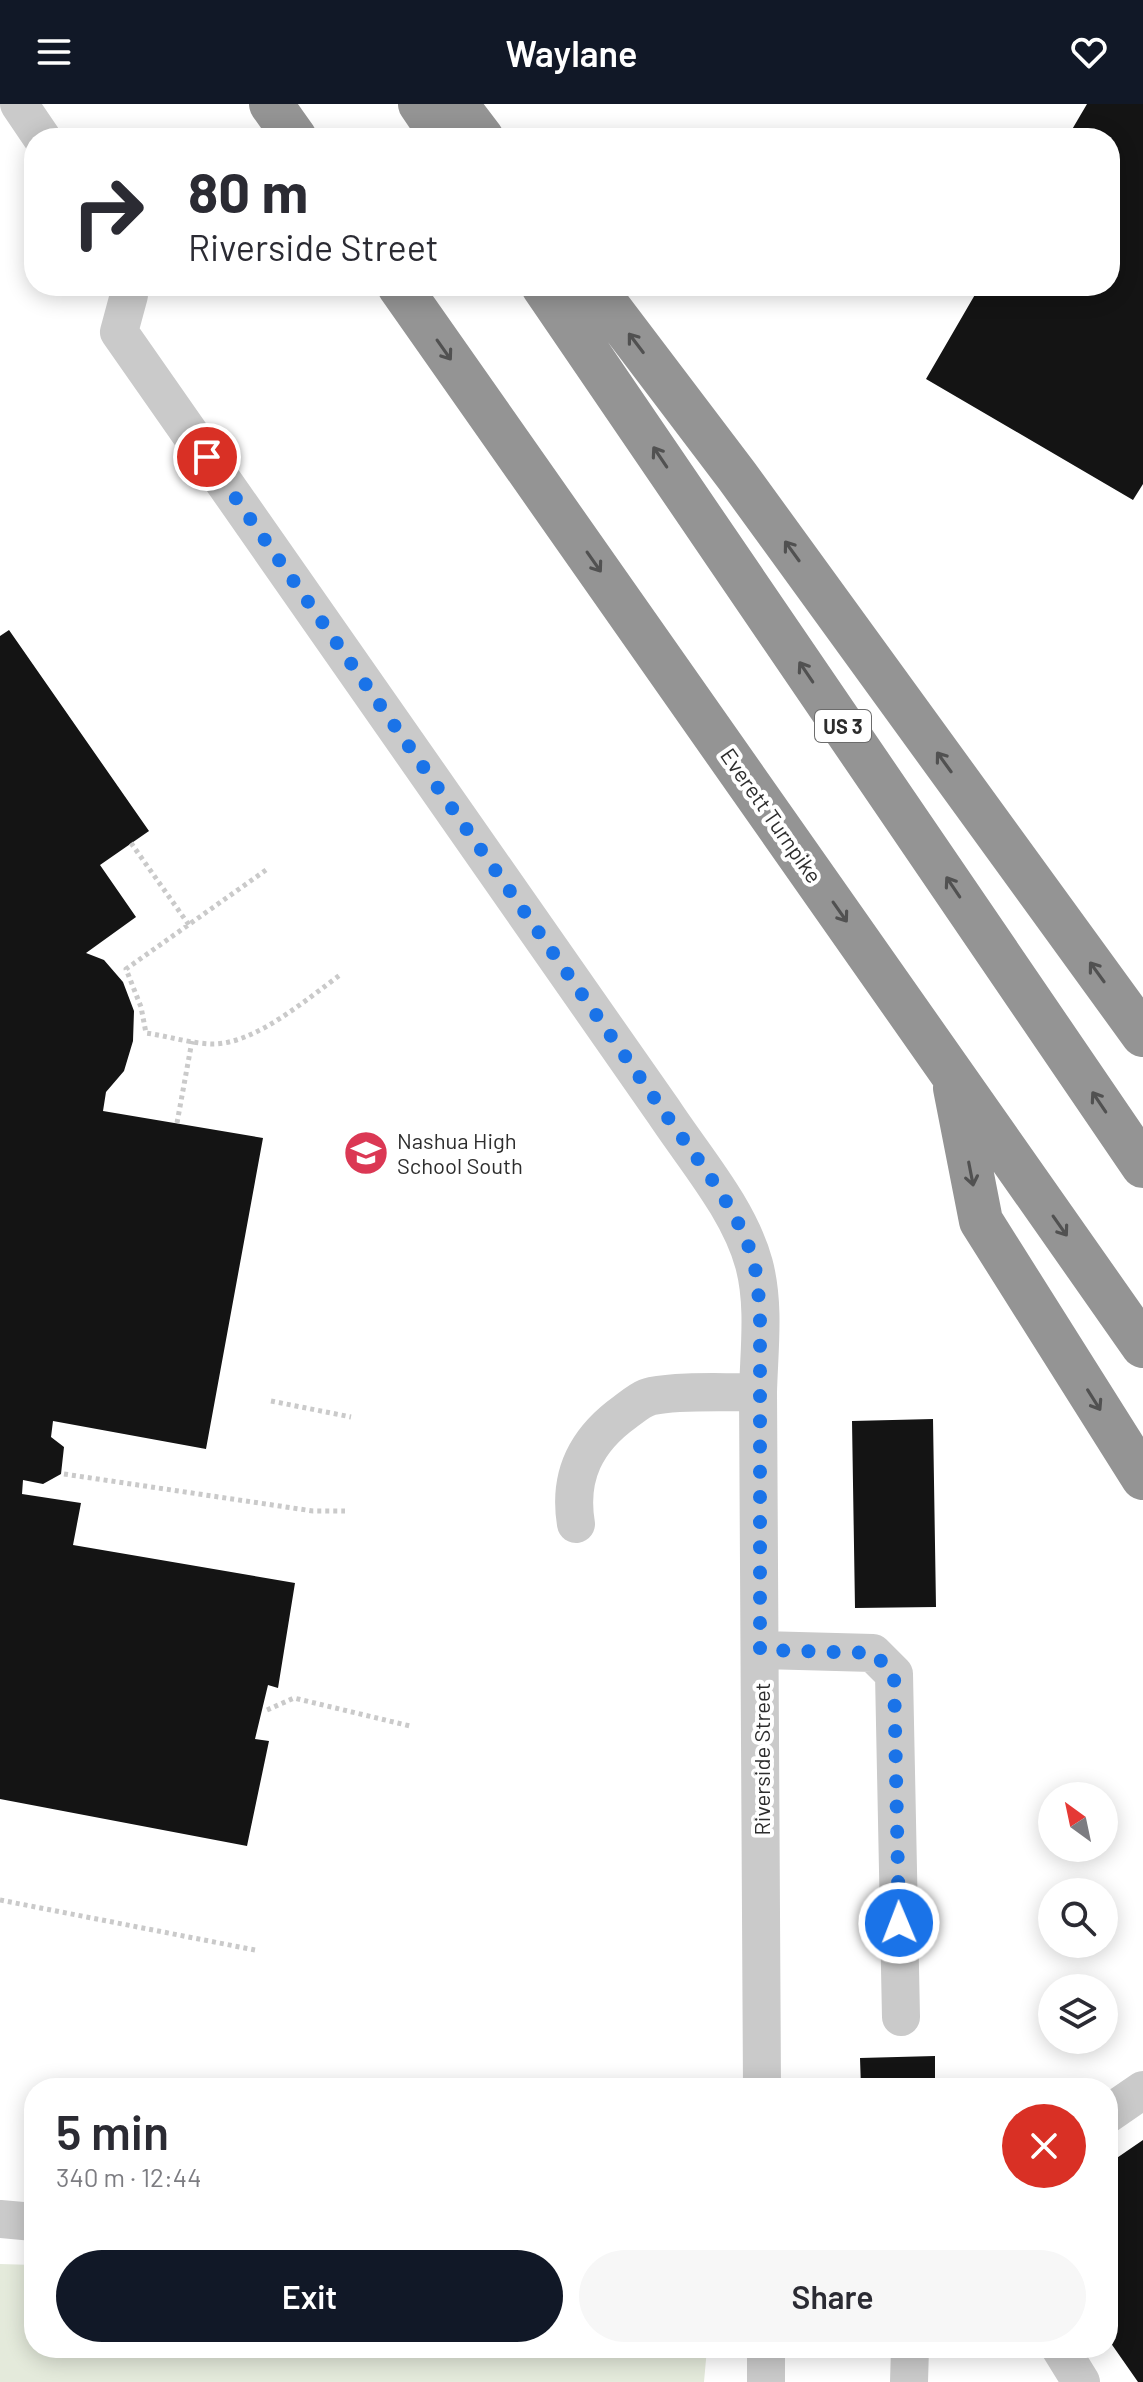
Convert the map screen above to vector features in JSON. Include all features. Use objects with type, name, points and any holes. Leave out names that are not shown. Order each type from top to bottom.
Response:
[{"type":"highway","points":[[271,104],[288,128]]},
{"type":"highway","points":[[420,104],[436,128]]},
{"type":"highway","points":[[456,104],[474,128]]},
{"type":"highway","name":"Everett Turnpike","points":[[406,296],[1143,1346]]},
{"type":"highway","name":"US 3","points":[[550,296],[1143,1166]]},
{"type":"highway","points":[[601,296],[737,476],[1143,1035]]},
{"type":"highway","points":[[951,1070],[981,1221],[1143,1478]]},
{"type":"street","points":[[19,104],[35,128]]},
{"type":"street","name":"Riverside Street","points":[[129,296],[119,332],[488,858],[731,1213],[755,1266],[760,1317],[762,2078]]},
{"type":"street","points":[[576,1524],[573,1504],[575,1476],[586,1450],[604,1427],[650,1396],[758,1392]]},
{"type":"street","points":[[760,1650],[873,1653],[894,1674],[901,2017]]},
{"type":"street","points":[[1118,2107],[1143,2090]]},
{"type":"street","points":[[0,2219],[24,2221]]},
{"type":"street","points":[[766,2358],[766,2382]]},
{"type":"street","points":[[909,2382],[910,2358]]},
{"type":"street","points":[[1066,2358],[1081,2382]]},
{"type":"path","points":[[131,843],[189,925]]},
{"type":"path","points":[[266,870],[126,969],[141,1007],[146,1033],[212,1044],[232,1042],[292,1010],[340,975]]},
{"type":"path","points":[[177,1123],[192,1041]]},
{"type":"path","points":[[271,1401],[351,1417]]},
{"type":"path","points":[[64,1474],[313,1511],[345,1511]]},
{"type":"path","points":[[267,1710],[294,1698],[410,1726]]},
{"type":"path","points":[[0,1900],[255,1950]]},
{"type":"green space","points":[[0,2264],[24,2265],[24,2358],[706,2358],[704,2382],[0,2382]]},
{"type":"building","points":[[1087,104],[1143,104],[1143,484],[1133,500],[926,379],[974,296],[1120,296],[1120,128],[1073,128]]},
{"type":"building","points":[[9,630],[149,831],[100,865],[136,917],[86,953],[104,960],[123,982],[134,1011],[133,1041],[124,1071],[106,1092],[103,1111],[263,1138],[206,1449],[53,1421],[51,1437],[64,1447],[61,1474],[43,1484],[23,1480],[22,1494],[81,1503],[73,1545],[295,1583],[278,1688],[268,1685],[255,1739],[269,1741],[247,1846],[0,1799],[0,636]]},
{"type":"building","points":[[933,1419],[936,1607],[855,1608],[852,1421]]},
{"type":"building","points":[[935,2056],[935,2078],[861,2078],[860,2058]]},
{"type":"building","points":[[1143,2140],[1143,2382],[1138,2382],[1118,2353],[1118,2157]]},
{"type":"place","name":"Nashua High School South","points":[[366,1153]]},
{"type":"route","points":[[207,457],[664,1112],[731,1213],[748,1246],[755,1266],[760,1317],[760,1650],[873,1653],[894,1674],[899,1923]]}]
